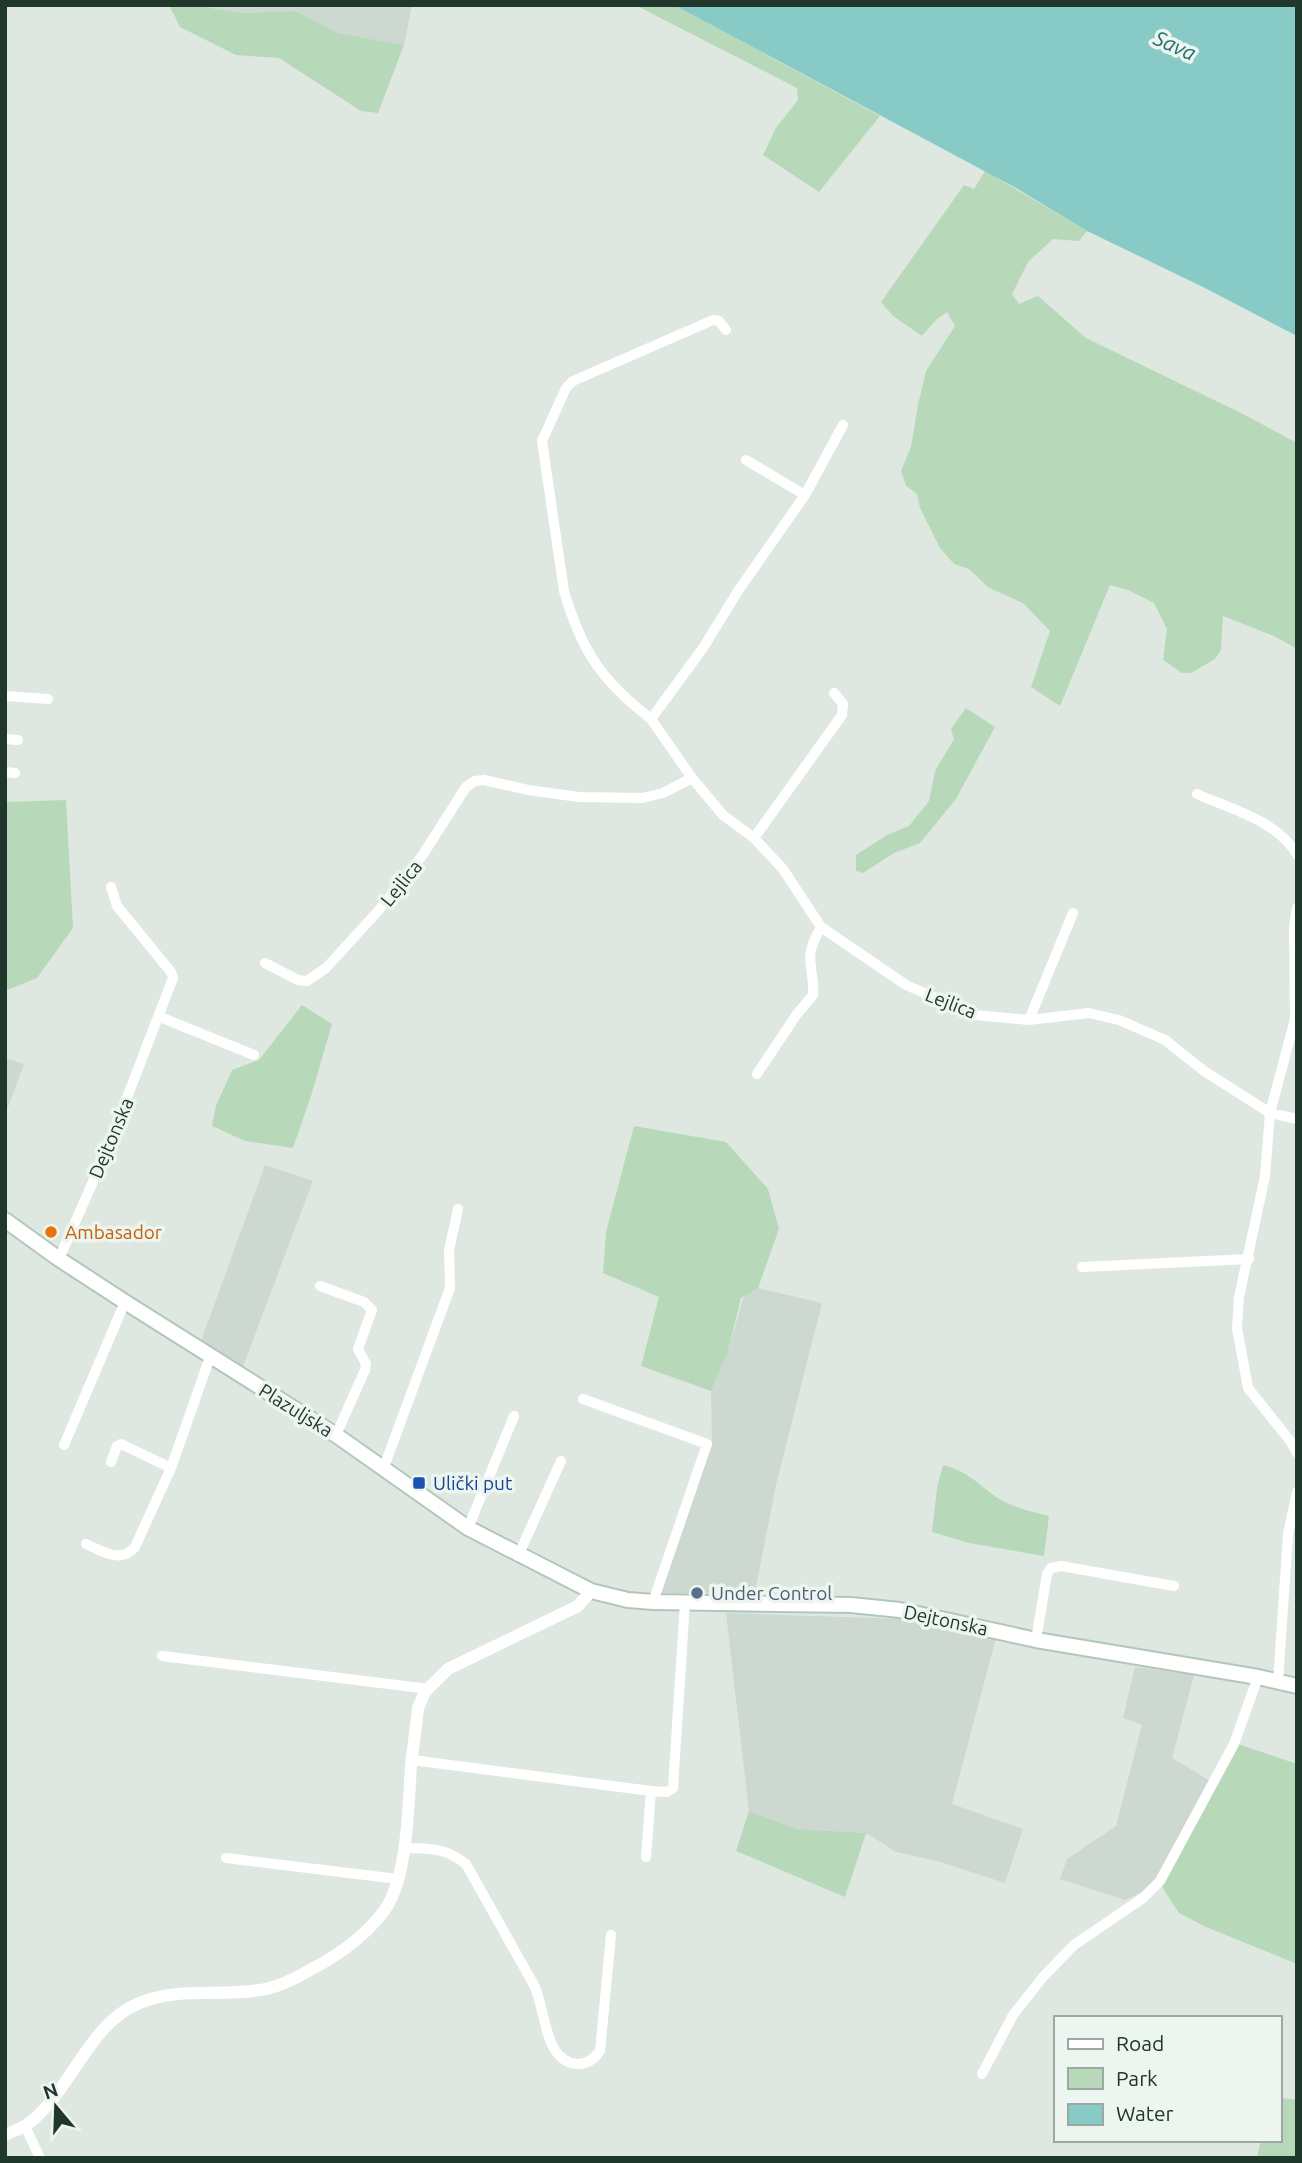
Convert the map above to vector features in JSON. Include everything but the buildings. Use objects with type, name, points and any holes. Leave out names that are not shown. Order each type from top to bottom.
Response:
[{"type":"main road","name":"Plazuljska","points":[[5,1220],[59,1259],[209,1357],[384,1466],[468,1528],[518,1556],[592,1591]]},
{"type":"main road","name":"Dejtonska","points":[[592,1591],[628,1600],[653,1602],[851,1605],[948,1619],[1036,1640],[1297,1686]]},
{"type":"street","name":"Lejlica","points":[[726,330],[719,321],[713,320],[573,382],[566,388],[542,441],[564,592],[587,649],[606,679],[651,719],[692,778],[723,816],[754,838],[783,869],[821,928],[906,985],[975,1015],[1029,1020],[1089,1013],[1119,1020],[1165,1040],[1204,1071],[1270,1113],[1297,1119]]},
{"type":"street","points":[[651,719],[703,648],[738,591],[806,495],[843,425]]},
{"type":"street","points":[[746,460],[806,495]]},
{"type":"street","points":[[754,838],[842,715],[843,704],[834,693]]},
{"type":"street","points":[[5,696],[48,699]]},
{"type":"street","points":[[5,739],[18,740]]},
{"type":"street","name":"Lejlica","points":[[265,962],[298,980],[307,981],[326,968],[379,910],[422,856],[466,787],[475,781],[484,780],[579,797],[642,798],[663,793],[692,778]]},
{"type":"street","points":[[1197,794],[1281,834],[1297,855]]},
{"type":"street","name":"Dejtonska","points":[[59,1259],[106,1152],[173,978],[117,906],[111,887]]},
{"type":"street","points":[[1297,908],[1294,926],[1295,1019],[1270,1113],[1265,1176],[1237,1310],[1245,1382],[1253,1398],[1291,1442],[1297,1453]]},
{"type":"street","points":[[1029,1020],[1073,913]]},
{"type":"street","points":[[757,1074],[813,995],[809,957],[812,942],[821,928]]},
{"type":"street","points":[[160,1017],[254,1055]]},
{"type":"street","points":[[384,1466],[450,1288],[449,1250],[458,1209]]},
{"type":"street","points":[[1082,1267],[1249,1259]]},
{"type":"street","points":[[320,1286],[364,1302],[372,1310],[358,1349],[366,1364],[365,1370],[336,1435]]},
{"type":"street","points":[[64,1445],[125,1302]]},
{"type":"street","points":[[86,1544],[114,1555],[122,1556],[131,1552],[170,1468],[209,1357]]},
{"type":"street","points":[[583,1399],[707,1444],[653,1602]]},
{"type":"street","points":[[468,1528],[514,1416]]},
{"type":"street","points":[[111,1462],[114,1451],[121,1444],[170,1468]]},
{"type":"street","points":[[518,1556],[561,1461]]},
{"type":"street","points":[[1278,1682],[1288,1534],[1297,1492]]},
{"type":"street","points":[[1036,1640],[1047,1574],[1051,1568],[1061,1566],[1174,1586]]},
{"type":"street","points":[[5,2134],[24,2126],[46,2105],[107,2024],[133,2005],[160,1996],[235,1993],[268,1988],[292,1980],[346,1949],[366,1931],[384,1911],[398,1879],[405,1848],[418,1708],[429,1689],[447,1669],[578,1606],[592,1591]]},
{"type":"street","points":[[412,1760],[667,1792],[673,1788],[685,1602]]},
{"type":"street","points":[[162,1656],[429,1689]]},
{"type":"street","points":[[982,2074],[1013,2015],[1043,1977],[1074,1945],[1143,1898],[1160,1881],[1234,1744],[1258,1677]]},
{"type":"street","points":[[646,1857],[651,1791]]},
{"type":"street","points":[[405,1848],[441,1849],[466,1864],[535,1987],[554,2050],[573,2064],[593,2061],[600,2051],[611,1934]]},
{"type":"street","points":[[226,1858],[398,1879]]},
{"type":"street","points":[[24,2126],[40,2158]]},
{"type":"shaded area","points":[[193,5],[412,5],[404,45],[338,33],[296,11],[241,13]]},
{"type":"shaded area","points":[[5,1058],[24,1064],[5,1115]]},
{"type":"shaded area","points":[[265,1165],[313,1181],[242,1369],[201,1341]]},
{"type":"shaded area","points":[[758,1288],[822,1303],[776,1485],[755,1592],[652,1594],[712,1445],[711,1391],[728,1351],[744,1296]]},
{"type":"shaded area","points":[[726,1613],[902,1619],[996,1638],[952,1804],[1023,1829],[1005,1883],[941,1862],[896,1852],[866,1833],[797,1829],[749,1811]]},
{"type":"shaded area","points":[[1135,1667],[1194,1675],[1172,1758],[1212,1782],[1155,1886],[1125,1900],[1060,1879],[1067,1859],[1116,1826],[1142,1725],[1123,1718]]},
{"type":"green space","points":[[169,5],[193,5],[241,13],[296,11],[338,33],[404,45],[378,113],[361,111],[279,58],[236,55],[180,27]]},
{"type":"green space","points":[[635,5],[674,5],[880,116],[819,192],[763,155],[776,128],[798,100],[797,88]]},
{"type":"green space","points":[[985,171],[1087,231],[1079,241],[1053,239],[1028,262],[1012,294],[1019,304],[1038,296],[1086,338],[1297,443],[1297,649],[1274,636],[1223,616],[1221,650],[1215,659],[1191,673],[1182,673],[1163,660],[1167,629],[1154,603],[1128,590],[1110,585],[1060,706],[1031,687],[1050,631],[1023,603],[989,588],[969,569],[954,564],[940,548],[920,508],[917,494],[906,486],[901,471],[911,447],[926,371],[955,326],[947,312],[922,336],[893,316],[881,302],[964,185],[974,189]]},
{"type":"green space","points":[[966,708],[995,727],[956,799],[920,843],[894,853],[863,873],[856,871],[856,855],[887,835],[909,826],[929,801],[935,771],[954,739],[951,729]]},
{"type":"green space","points":[[66,800],[73,928],[37,978],[5,991],[5,802]]},
{"type":"green space","points":[[302,1005],[332,1024],[293,1148],[245,1141],[212,1126],[216,1106],[232,1070],[259,1060]]},
{"type":"green space","points":[[634,1126],[726,1142],[768,1189],[779,1229],[758,1288],[741,1298],[728,1351],[711,1391],[641,1366],[659,1297],[603,1273],[606,1232]]},
{"type":"green space","points":[[943,1465],[965,1474],[1008,1504],[1049,1516],[1044,1556],[969,1543],[932,1532],[937,1488]]},
{"type":"green space","points":[[1238,1744],[1297,1764],[1297,1964],[1206,1927],[1179,1913],[1162,1887]]},
{"type":"green space","points":[[749,1811],[797,1829],[866,1833],[845,1897],[736,1851]]},
{"type":"green space","points":[[1281,2100],[1297,2100],[1297,2158],[1257,2158],[1261,2142],[1281,2142]]},
{"type":"water","name":"Sava","points":[[674,5],[1297,5],[1297,336],[1087,231],[1016,188]]},
{"type":"place","name":"Ambasador","points":[[51,1232]]},
{"type":"place","name":"Ulički put","points":[[419,1483]]},
{"type":"place","name":"Under Control","points":[[697,1593]]}]
